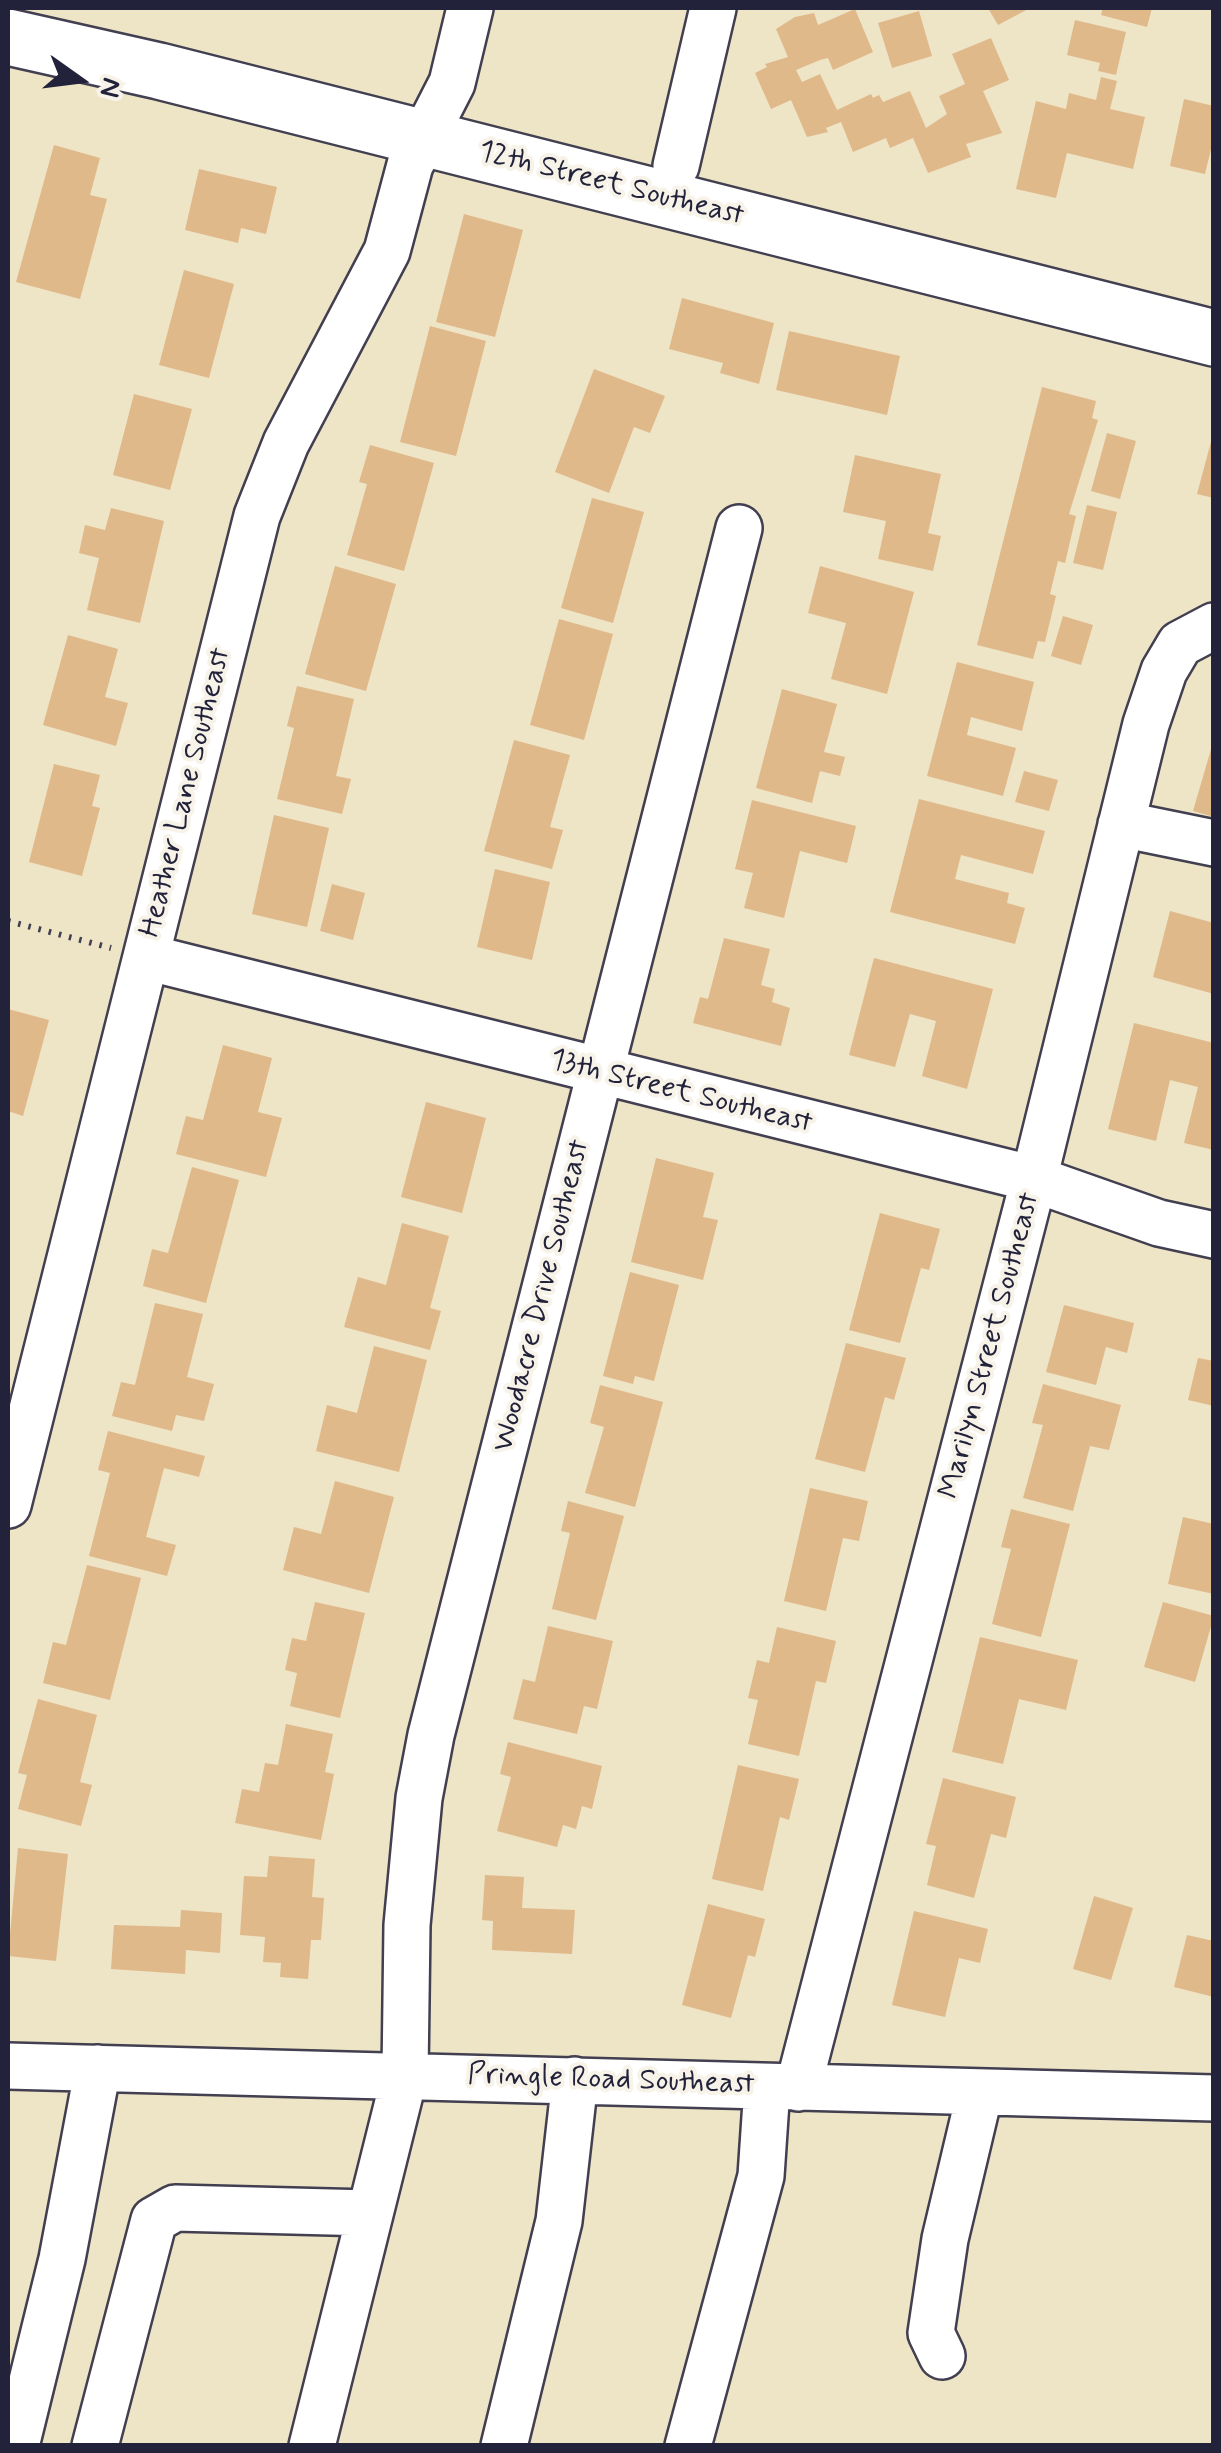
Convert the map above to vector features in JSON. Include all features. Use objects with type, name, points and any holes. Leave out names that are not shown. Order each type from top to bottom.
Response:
[{"type":"main road","name":"12th Street Southeast","points":[[38,8],[433,123],[1214,338]]},
{"type":"main road","name":"12th Street Southeast","points":[[8,37],[433,123],[676,166],[1214,301]]},
{"type":"street","name":"Heather Lane Southeast","points":[[8,1505],[257,516],[286,443],[387,252],[410,165],[452,83],[470,8]]},
{"type":"street","points":[[676,166],[713,8]]},
{"type":"street","name":"Woodacre Drive Southeast","points":[[312,2446],[405,2074],[408,1925],[420,1798],[431,1735],[739,528]]},
{"type":"street","name":"Marilyn Street Southeast","points":[[688,2446],[782,2088],[1034,1179],[1121,824],[1164,672],[1180,644],[1214,626]]},
{"type":"street","points":[[1121,824],[1214,843]]},
{"type":"street","name":"13th Street Southeast","points":[[146,957],[1034,1179],[1160,1223],[1214,1235]]},
{"type":"street","name":"Pringle Road Southeast","points":[[8,2066],[1214,2098]]},
{"type":"street","points":[[16,2446],[62,2259],[98,2068]]},
{"type":"street","points":[[504,2446],[559,2222],[575,2080]]},
{"type":"street","points":[[942,2356],[931,2333],[945,2239],[980,2092]]},
{"type":"street","points":[[95,2446],[154,2220],[175,2208],[370,2213]]},
{"type":"path","points":[[8,921],[146,957]]},
{"type":"building","points":[[988,8],[1030,8],[998,25]]},
{"type":"building","points":[[1103,8],[1152,8],[1147,27],[1101,15]]},
{"type":"building","points":[[855,9],[873,52],[833,70],[828,58],[796,70],[802,82],[820,74],[837,110],[871,94],[873,98],[879,95],[883,102],[910,91],[926,128],[947,114],[939,96],[965,84],[952,54],[991,38],[1009,80],[983,91],[1002,133],[966,144],[971,157],[928,173],[913,138],[890,148],[886,138],[853,152],[841,122],[826,128],[828,132],[807,137],[791,100],[771,109],[755,73],[767,67],[765,64],[788,57],[776,29],[795,17],[814,13],[818,25]]},
{"type":"building","points":[[919,11],[932,56],[892,68],[878,23]]},
{"type":"building","points":[[1075,20],[1126,32],[1116,75],[1098,71],[1100,63],[1067,55]]},
{"type":"building","points":[[1101,77],[1117,81],[1110,109],[1145,117],[1133,169],[1067,153],[1056,198],[1016,189],[1036,101],[1066,109],[1069,93],[1096,100]]},
{"type":"building","points":[[1184,99],[1214,106],[1214,137],[1205,174],[1170,166]]},
{"type":"building","points":[[54,145],[100,158],[90,195],[107,199],[80,299],[16,282]]},
{"type":"building","points":[[199,169],[277,187],[266,234],[241,228],[238,243],[185,230]]},
{"type":"building","points":[[464,214],[523,230],[495,337],[436,322]]},
{"type":"building","points":[[184,270],[234,284],[209,378],[159,365]]},
{"type":"building","points":[[682,298],[774,323],[759,384],[720,373],[723,363],[669,349]]},
{"type":"building","points":[[430,326],[486,341],[456,456],[400,442]]},
{"type":"building","points":[[789,331],[900,356],[887,415],[776,390]]},
{"type":"building","points":[[594,369],[665,396],[650,433],[634,427],[609,493],[555,472]]},
{"type":"building","points":[[1042,387],[1096,401],[1092,418],[1098,420],[1069,514],[1076,516],[1065,563],[1058,561],[1050,594],[1056,596],[1045,642],[1038,641],[1033,659],[977,645]]},
{"type":"building","points":[[134,394],[192,409],[170,490],[113,475]]},
{"type":"building","points":[[1107,433],[1136,441],[1120,499],[1091,491]]},
{"type":"building","points":[[1214,438],[1214,498],[1197,494]]},
{"type":"building","points":[[370,445],[434,463],[404,571],[347,555],[367,484],[359,482]]},
{"type":"building","points":[[855,455],[941,474],[928,533],[941,536],[933,571],[878,559],[886,521],[843,512]]},
{"type":"building","points":[[592,498],[644,512],[613,623],[561,608]]},
{"type":"building","points":[[1087,505],[1117,512],[1103,570],[1073,563]]},
{"type":"building","points":[[111,508],[164,521],[140,623],[87,610],[99,558],[79,553],[85,525],[105,530]]},
{"type":"building","points":[[335,566],[396,584],[366,691],[305,674]]},
{"type":"building","points":[[820,566],[914,592],[887,694],[831,679],[846,623],[808,613]]},
{"type":"building","points":[[1063,616],[1093,625],[1081,665],[1051,656]]},
{"type":"building","points":[[559,619],[613,634],[584,740],[530,725]]},
{"type":"building","points":[[68,635],[118,649],[105,697],[128,703],[116,746],[43,725]]},
{"type":"building","points":[[957,662],[1034,682],[1022,731],[971,717],[967,735],[1016,748],[1003,796],[927,776]]},
{"type":"building","points":[[297,686],[354,699],[336,776],[351,779],[342,814],[277,799],[294,728],[287,726]]},
{"type":"building","points":[[782,689],[837,704],[824,752],[845,757],[840,776],[820,771],[812,803],[756,788]]},
{"type":"building","points":[[1214,739],[1214,817],[1193,811]]},
{"type":"building","points":[[514,740],[570,755],[550,827],[563,830],[552,869],[484,851]]},
{"type":"building","points":[[54,764],[100,775],[92,806],[100,808],[82,876],[29,862]]},
{"type":"building","points":[[1024,771],[1058,780],[1049,811],[1015,802]]},
{"type":"building","points":[[919,799],[1045,831],[1033,874],[961,855],[955,879],[1009,893],[1007,903],[1025,908],[1015,944],[890,912]]},
{"type":"building","points":[[752,800],[856,826],[847,863],[800,851],[784,918],[744,908],[753,873],[735,869]]},
{"type":"building","points":[[274,815],[329,828],[307,927],[252,914]]},
{"type":"building","points":[[495,869],[550,882],[532,960],[477,947]]},
{"type":"building","points":[[332,884],[365,893],[353,940],[320,931]]},
{"type":"building","points":[[1170,911],[1214,923],[1214,994],[1153,977]]},
{"type":"building","points":[[724,938],[770,949],[761,985],[775,989],[772,1002],[790,1008],[781,1046],[693,1023],[700,997],[708,999]]},
{"type":"building","points":[[874,958],[993,989],[967,1089],[922,1076],[936,1021],[910,1014],[895,1067],[849,1055]]},
{"type":"building","points":[[8,1009],[49,1020],[23,1116],[8,1111]]},
{"type":"building","points":[[1134,1023],[1214,1043],[1214,1150],[1184,1143],[1198,1087],[1170,1080],[1156,1141],[1108,1129]]},
{"type":"building","points":[[223,1045],[272,1058],[258,1112],[282,1118],[266,1177],[176,1154],[186,1116],[203,1120]]},
{"type":"building","points":[[426,1102],[486,1118],[462,1213],[401,1197]]},
{"type":"building","points":[[656,1158],[714,1173],[703,1217],[718,1220],[703,1280],[631,1262]]},
{"type":"building","points":[[192,1167],[239,1180],[206,1303],[143,1286],[152,1249],[168,1253]]},
{"type":"building","points":[[880,1213],[940,1229],[929,1270],[921,1268],[900,1343],[849,1330]]},
{"type":"building","points":[[402,1223],[449,1236],[430,1308],[441,1311],[430,1350],[344,1327],[358,1277],[386,1285]]},
{"type":"building","points":[[630,1272],[679,1285],[654,1381],[635,1376],[633,1384],[603,1376]]},
{"type":"building","points":[[155,1303],[203,1314],[187,1377],[214,1384],[204,1421],[176,1415],[172,1431],[112,1416],[121,1382],[135,1385]]},
{"type":"building","points":[[1064,1305],[1134,1323],[1127,1353],[1106,1347],[1096,1385],[1046,1372]]},
{"type":"building","points":[[846,1343],[906,1358],[894,1400],[885,1397],[865,1472],[815,1459]]},
{"type":"building","points":[[374,1346],[427,1360],[399,1472],[316,1451],[327,1405],[357,1413]]},
{"type":"building","points":[[1198,1358],[1214,1361],[1214,1406],[1188,1400]]},
{"type":"building","points":[[1043,1384],[1121,1405],[1109,1450],[1090,1446],[1073,1511],[1023,1498],[1043,1425],[1032,1423]]},
{"type":"building","points":[[600,1385],[663,1402],[635,1507],[585,1493],[604,1427],[590,1423]]},
{"type":"building","points":[[108,1431],[205,1456],[199,1477],[164,1468],[146,1537],[176,1545],[167,1576],[89,1556],[110,1473],[98,1470]]},
{"type":"building","points":[[335,1481],[394,1497],[369,1593],[283,1570],[294,1527],[321,1534]]},
{"type":"building","points":[[810,1488],[868,1501],[859,1541],[843,1538],[826,1611],[784,1601]]},
{"type":"building","points":[[568,1501],[624,1516],[596,1620],[552,1609],[570,1533],[561,1531]]},
{"type":"building","points":[[1011,1509],[1070,1524],[1041,1637],[992,1624],[1011,1549],[1001,1547]]},
{"type":"building","points":[[1183,1517],[1214,1524],[1214,1594],[1168,1584]]},
{"type":"building","points":[[87,1565],[141,1578],[110,1700],[43,1683],[53,1642],[66,1645]]},
{"type":"building","points":[[315,1602],[365,1613],[340,1718],[290,1706],[297,1673],[285,1670],[292,1638],[306,1641]]},
{"type":"building","points":[[1163,1602],[1214,1616],[1195,1682],[1144,1667]]},
{"type":"building","points":[[548,1626],[613,1641],[597,1709],[584,1706],[577,1734],[513,1719],[523,1679],[535,1682]]},
{"type":"building","points":[[777,1627],[836,1641],[826,1683],[816,1681],[799,1756],[748,1744],[758,1700],[748,1698],[757,1660],[769,1663]]},
{"type":"building","points":[[980,1637],[1078,1660],[1066,1710],[1019,1699],[1003,1764],[952,1752]]},
{"type":"building","points":[[38,1699],[97,1715],[80,1782],[92,1785],[81,1826],[18,1809],[27,1775],[18,1773]]},
{"type":"building","points":[[286,1724],[333,1734],[325,1772],[334,1774],[321,1840],[235,1823],[242,1789],[259,1792],[265,1763],[278,1765]]},
{"type":"building","points":[[508,1742],[602,1766],[592,1809],[582,1806],[576,1829],[563,1825],[557,1847],[497,1831],[511,1777],[500,1774]]},
{"type":"building","points":[[738,1765],[799,1779],[789,1820],[780,1817],[763,1891],[712,1879]]},
{"type":"building","points":[[943,1778],[1016,1797],[1006,1838],[991,1834],[974,1898],[927,1885],[936,1846],[926,1844]]},
{"type":"building","points":[[18,1848],[68,1854],[56,1961],[8,1956]]},
{"type":"building","points":[[269,1856],[315,1859],[312,1897],[324,1898],[321,1940],[311,1940],[308,1979],[280,1977],[281,1963],[263,1962],[265,1937],[240,1935],[244,1876],[267,1877]]},
{"type":"building","points":[[485,1875],[524,1877],[522,1908],[575,1910],[572,1954],[492,1950],[493,1921],[482,1920]]},
{"type":"building","points":[[1094,1896],[1133,1908],[1111,1980],[1073,1969]]},
{"type":"building","points":[[708,1904],[765,1919],[755,1957],[748,1955],[731,2018],[682,2005]]},
{"type":"building","points":[[181,1910],[222,1913],[220,1953],[186,1950],[185,1974],[111,1969],[114,1925],[180,1927]]},
{"type":"building","points":[[914,1911],[988,1929],[980,1963],[959,1958],[945,2017],[892,2005]]},
{"type":"building","points":[[1187,1935],[1214,1941],[1214,1997],[1174,1987]]}]
